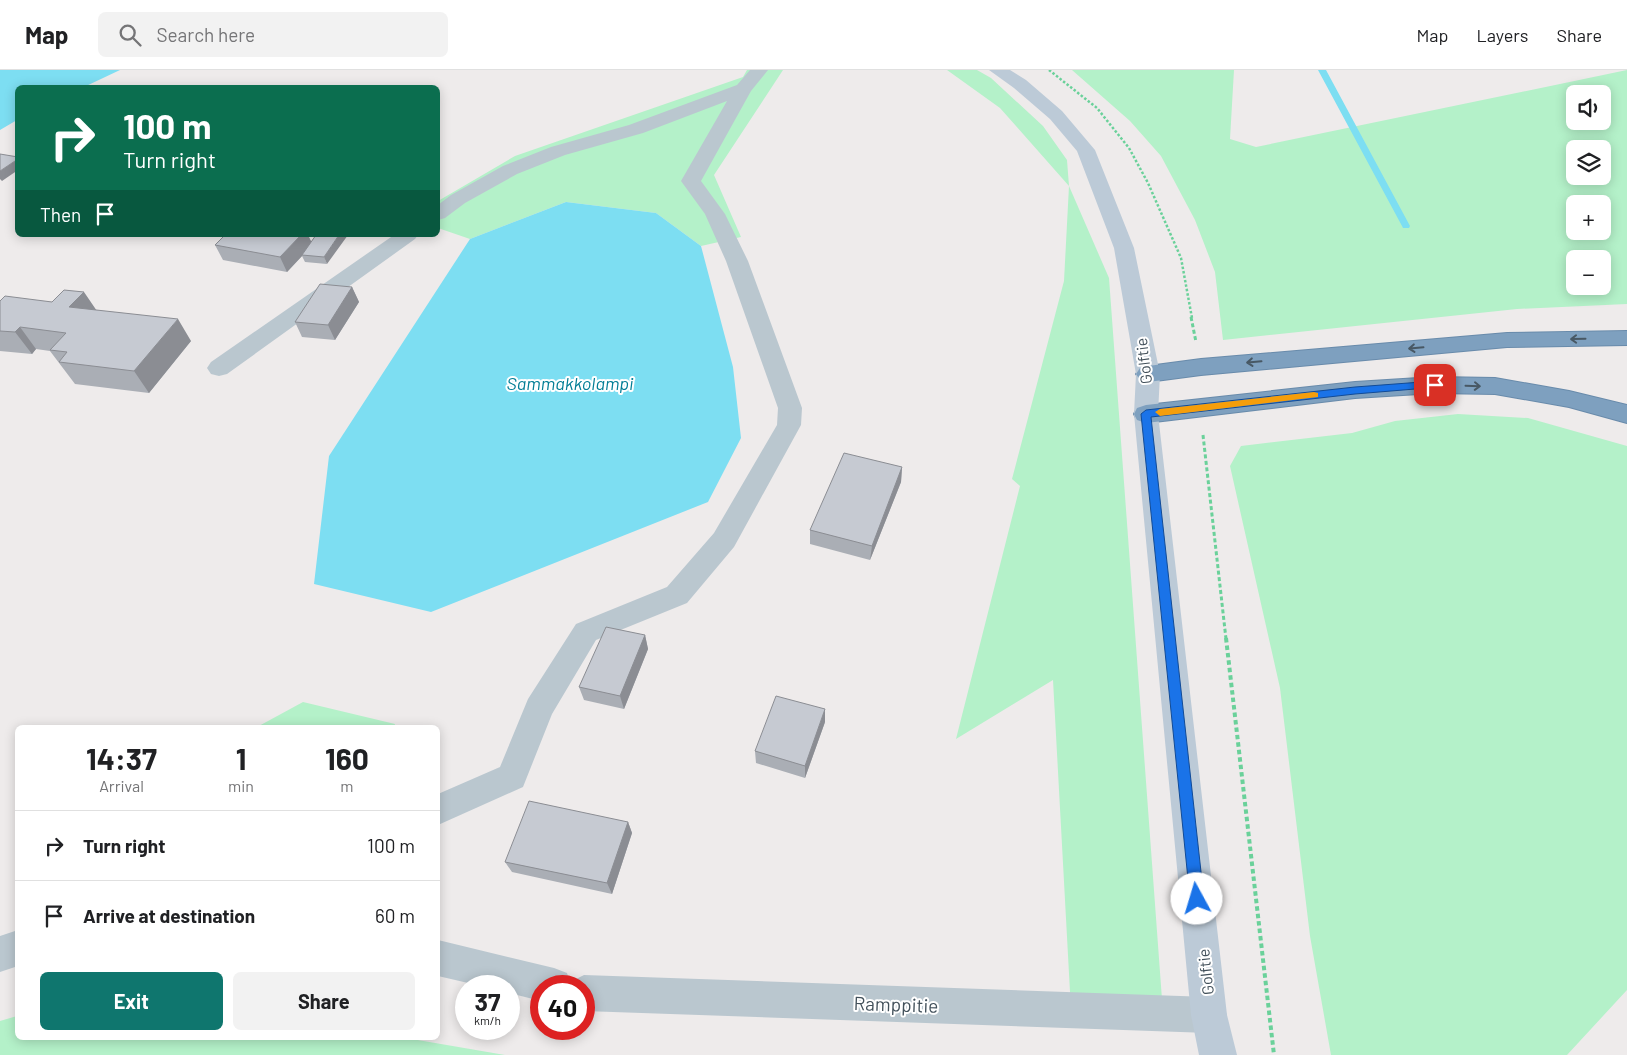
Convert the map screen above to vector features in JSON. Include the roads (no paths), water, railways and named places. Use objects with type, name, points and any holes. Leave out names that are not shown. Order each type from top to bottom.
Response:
[{"type":"highway","points":[[1148,374],[1201,367],[1507,340],[1627,338]]},
{"type":"highway","points":[[1146,414],[1355,390],[1435,385],[1495,386],[1569,399],[1627,414]]},
{"type":"street","points":[[440,809],[512,777],[539,708],[586,632],[677,594],[724,540],[789,425],[790,408],[737,261],[715,214],[691,182],[743,89],[759,70]]},
{"type":"street","name":"Golftie","points":[[998,70],[1020,84],[1056,115],[1086,150],[1124,248],[1148,374],[1146,414],[1209,1015],[1218,1055]]},
{"type":"street","points":[[440,213],[510,170],[558,151],[636,128],[743,89]]},
{"type":"street","points":[[219,368],[405,237]]},
{"type":"street","points":[[0,954],[15,949]]},
{"type":"street","points":[[440,958],[530,980]]},
{"type":"street","name":"Ramppitie","points":[[595,993],[1209,1015]]},
{"type":"water","points":[[0,70],[120,70],[88,85],[15,85],[15,121],[0,130]]},
{"type":"water","name":"Sammakkolampi","points":[[566,202],[656,213],[701,246],[733,367],[741,438],[708,502],[431,612],[314,584],[329,456],[470,239]]},
{"type":"waterway","points":[[1322,70],[1406,226]]}]
